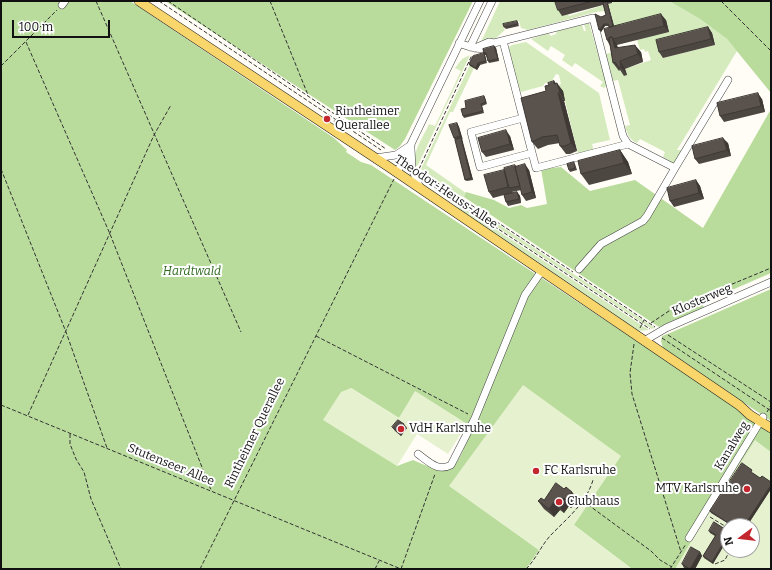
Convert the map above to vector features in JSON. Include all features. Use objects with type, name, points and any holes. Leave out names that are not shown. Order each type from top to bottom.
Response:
[{"type":"main road","name":"Theodor-Heuss-Allee","points":[[139,1],[375,158],[396,176],[421,190],[640,339],[739,405],[771,423]]},
{"type":"main road","name":"Theodor-Heuss-Allee","points":[[762,419],[771,428]]},
{"type":"street","points":[[396,176],[480,1]]},
{"type":"street","points":[[473,48],[492,1]]},
{"type":"street","points":[[459,43],[473,48],[483,49],[491,47],[494,43],[593,18],[621,129],[628,144],[675,168]]},
{"type":"street","points":[[503,41],[536,168],[628,144]]},
{"type":"street","points":[[579,269],[601,244],[643,220],[647,216],[728,80]]},
{"type":"street","points":[[523,118],[471,132],[476,153],[480,167],[532,153]]},
{"type":"street","points":[[375,158],[391,156],[411,145]]},
{"type":"street","points":[[411,145],[412,169],[421,190]]},
{"type":"street","points":[[418,454],[437,468],[444,468],[451,464],[475,418],[525,295],[541,272]]},
{"type":"street","name":"Klosterweg","points":[[640,339],[771,282]]},
{"type":"street","name":"Kanalweg","points":[[689,538],[762,419]]},
{"type":"path","points":[[96,1],[241,332]]},
{"type":"path","points":[[159,1],[391,156]]},
{"type":"path","points":[[168,1],[382,145]]},
{"type":"path","points":[[270,1],[308,95]]},
{"type":"path","points":[[721,1],[771,51]]},
{"type":"path","points":[[1,66],[63,3]]},
{"type":"path","points":[[26,42],[110,234],[211,490]]},
{"type":"path","points":[[418,171],[473,48]]},
{"type":"path","points":[[27,415],[66,332],[154,135],[171,105]]},
{"type":"path","points":[[333,122],[338,115]]},
{"type":"path","points":[[1,169],[66,332],[107,449]]},
{"type":"path","points":[[418,171],[420,175]]},
{"type":"path","points":[[418,171],[650,323],[658,332],[771,411]]},
{"type":"path","name":"Rintheimer Querallee","points":[[200,569],[396,176]]},
{"type":"path","points":[[422,179],[658,332],[771,402]]},
{"type":"path","points":[[650,323],[672,308],[771,268]]},
{"type":"path","points":[[316,335],[475,418]]},
{"type":"path","points":[[640,339],[633,350],[630,373],[632,394],[681,552]]},
{"type":"path","name":"Stutenseer Allee","points":[[1,405],[234,499],[401,569]]},
{"type":"path","points":[[769,409],[771,405]]},
{"type":"path","points":[[70,434],[70,444],[76,459],[84,472],[91,499],[121,569]]},
{"type":"path","points":[[401,569],[437,468]]},
{"type":"path","points":[[526,569],[551,536],[583,501],[593,480]]},
{"type":"path","points":[[583,501],[645,546],[660,560],[672,567]]},
{"type":"path","points":[[704,513],[720,523]]},
{"type":"path","points":[[670,569],[689,538]]},
{"type":"path","points":[[716,564],[725,560],[726,558]]},
{"type":"path","points":[[375,569],[379,561]]},
{"type":"green space","name":"Hardtwald","points":[[1,1],[130,1],[334,138],[347,150],[346,152],[361,162],[371,165],[771,430],[771,477],[731,518],[720,518],[720,530],[682,569],[632,569],[574,525],[450,486],[539,550],[526,569],[1,569]],"holes":[[[351,388],[399,418],[416,392],[473,428],[458,460],[453,466],[447,469],[439,469],[413,460],[397,466]]]},
{"type":"green space","points":[[165,1],[473,1],[405,139],[395,150]]},
{"type":"green space","points":[[500,1],[562,1],[569,16],[604,5],[606,14],[604,11],[596,12],[528,30],[521,28],[519,21],[503,25],[505,30],[496,38],[481,42]]},
{"type":"green space","points":[[612,1],[669,1],[700,19],[727,39],[737,51],[677,150],[683,150],[673,163],[663,157],[665,152],[640,139],[637,143],[629,136],[625,126],[630,125],[618,80],[613,81],[606,54],[616,51],[619,70],[626,76],[625,69],[651,60],[648,51],[645,52],[644,49],[640,50],[637,40],[669,31],[666,20],[616,33],[608,4]],"holes":[[[712,33],[715,45],[663,58]]]},
{"type":"green space","points":[[669,1],[771,1],[771,93],[727,39],[700,19]]},
{"type":"green space","points":[[589,23],[607,85],[604,88],[600,86],[603,82],[575,63],[572,67],[562,60],[565,55],[551,46],[548,51],[531,39],[548,33],[551,36],[556,34],[557,31],[582,25],[584,31],[586,31],[584,24]]},
{"type":"green space","points":[[526,42],[599,93],[610,140],[592,144],[594,151],[578,155],[565,101],[558,85],[561,84],[559,75],[556,74],[552,81],[545,83],[543,86],[520,91],[508,48],[512,45]]},
{"type":"green space","points":[[484,53],[474,68],[453,112],[450,112],[426,165],[466,193],[464,197],[458,195],[421,169],[474,56]]},
{"type":"green space","points":[[470,55],[418,165],[415,167],[414,162],[416,150],[429,124],[435,126],[461,71],[455,68],[462,59]]},
{"type":"green space","points":[[771,109],[771,273],[702,303],[704,308],[659,327],[464,197],[466,192],[494,200],[509,208],[521,205],[527,208],[547,204],[541,169],[561,167],[590,191],[635,180],[703,228]]},
{"type":"green space","points":[[424,175],[655,328],[652,329],[423,178]]},
{"type":"green space","points":[[445,196],[649,330],[637,331],[470,218]]},
{"type":"green space","points":[[771,289],[771,421],[663,348],[661,341],[662,336]]},
{"type":"green space","name":"FC Karlsruhe","points":[[523,385],[621,456],[574,525],[632,569],[526,569],[539,550],[449,486]]},
{"type":"green space","name":"VdH Karlsruhe","points":[[351,388],[399,418],[415,391],[467,424],[448,454],[417,434],[397,466],[323,420],[341,392]]},
{"type":"green space","name":"MTV Karlsruhe","points":[[755,440],[771,452],[771,569],[675,569],[706,516]]},
{"type":"building","points":[[555,1],[593,1],[558,10]]},
{"type":"building","points":[[607,2],[613,26],[609,27],[608,24],[604,24],[599,30],[595,14],[601,17],[606,15],[603,3]]},
{"type":"building","points":[[661,14],[664,26],[613,39],[612,37],[607,40],[604,29]]},
{"type":"building","points":[[517,21],[518,24],[504,27],[503,24]]},
{"type":"building","points":[[708,27],[711,39],[659,52],[656,40]]},
{"type":"building","points":[[612,37],[615,48],[635,45],[638,54],[620,61],[621,67],[619,68],[615,62],[613,63],[609,38]]},
{"type":"building","points":[[494,46],[498,59],[488,61],[486,53],[484,53],[483,49]]},
{"type":"building","points":[[484,53],[486,61],[478,63],[476,68],[469,64],[473,56]]},
{"type":"building","points":[[554,81],[554,84],[557,83],[560,93],[558,93],[571,143],[565,146],[560,146],[557,135],[542,137],[532,142],[521,98],[546,91],[545,86]]},
{"type":"building","points":[[758,93],[761,106],[720,116],[717,103]]},
{"type":"building","points":[[484,96],[486,102],[481,104],[483,111],[463,116],[461,109],[466,108],[465,101]]},
{"type":"building","points":[[457,123],[460,136],[454,138],[449,125]]},
{"type":"building","points":[[506,130],[510,144],[482,152],[478,138]]},
{"type":"building","points":[[461,138],[471,178],[465,180],[455,140]]},
{"type":"building","points":[[723,138],[727,150],[695,159],[692,146]]},
{"type":"building","points":[[620,150],[624,163],[581,174],[578,161]]},
{"type":"building","points":[[574,162],[575,168],[569,170],[567,164]]},
{"type":"building","points":[[525,164],[532,192],[522,195],[515,167]]},
{"type":"building","points":[[515,165],[520,186],[509,188],[504,168]]},
{"type":"building","points":[[504,170],[508,187],[489,192],[484,175]]},
{"type":"building","points":[[696,180],[699,193],[670,201],[667,188]]},
{"type":"building","points":[[517,192],[519,199],[506,202],[504,195]]},
{"type":"building","points":[[398,420],[404,424],[398,432],[392,427]]},
{"type":"building","points":[[742,463],[760,478],[762,476],[771,482],[771,485],[749,518],[721,518],[710,511]]},
{"type":"building","points":[[556,483],[564,489],[566,487],[572,492],[566,500],[564,498],[559,505],[554,502],[549,509],[538,501],[541,498],[544,500]]},
{"type":"building","points":[[714,522],[720,526],[720,548],[712,562],[703,556],[716,535],[709,531]]},
{"type":"building","points":[[691,547],[700,552],[690,569],[682,564]]},
{"type":"place","name":"Rintheimer Querallee","points":[[327,119]]},
{"type":"place","name":"VdH Karlsruhe","points":[[401,429]]},
{"type":"place","name":"FC Karlsruhe","points":[[536,471]]},
{"type":"place","name":"MTV Karlsruhe","points":[[747,489]]},
{"type":"place","name":"Clubhaus","points":[[559,502]]}]
